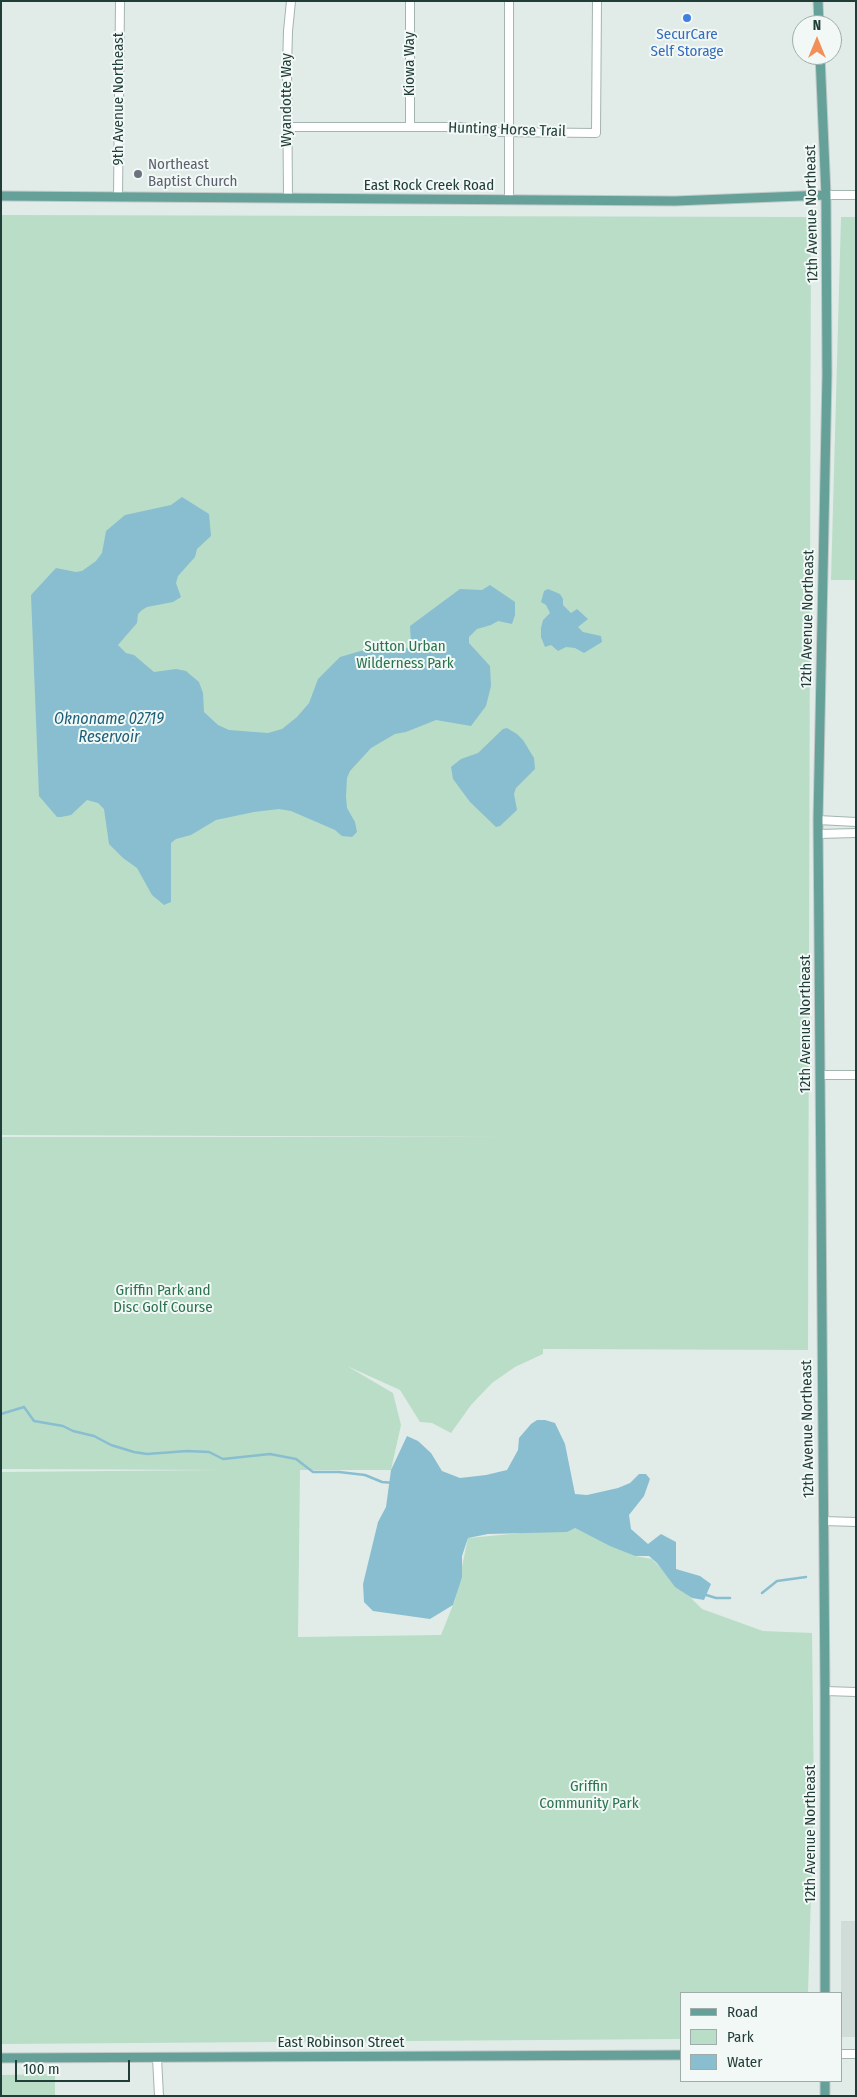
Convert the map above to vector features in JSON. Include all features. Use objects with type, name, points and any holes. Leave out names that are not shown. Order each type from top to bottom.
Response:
[{"type":"main road","points":[[818,1],[819,15]]},
{"type":"main road","name":"12th Avenue Northeast","points":[[820,65],[826,194],[827,375],[818,820],[825,1691],[825,1992]]},
{"type":"main road","name":"East Rock Creek Road","points":[[1,196],[675,201],[826,194]]},
{"type":"main road","name":"East Robinson Street","points":[[1,2058],[680,2055]]},
{"type":"main road","points":[[825,2082],[825,2096]]},
{"type":"street","name":"9th Avenue Northeast","points":[[118,198],[120,1]]},
{"type":"street","name":"Wyandotte Way","points":[[288,198],[288,31],[291,1]]},
{"type":"street","name":"Kiowa Way","points":[[410,1],[410,127]]},
{"type":"street","points":[[508,1],[509,200]]},
{"type":"street","name":"Hunting Horse Trail","points":[[287,127],[460,127],[489,132],[596,133],[597,1]]},
{"type":"street","name":"East Rock Creek Road","points":[[826,194],[856,195]]},
{"type":"street","points":[[818,820],[856,822]]},
{"type":"street","points":[[818,834],[856,833]]},
{"type":"street","points":[[820,1075],[856,1075]]},
{"type":"street","points":[[823,1521],[856,1522]]},
{"type":"street","points":[[825,1691],[856,1692]]},
{"type":"street","points":[[842,2054],[856,2054]]},
{"type":"street","points":[[157,2058],[158,2096]]},
{"type":"shaded area","points":[[841,1921],[856,1921],[856,2037],[842,2037]]},
{"type":"green space","points":[[1,215],[811,217],[808,1350],[543,1349],[543,1354],[515,1367],[492,1383],[471,1405],[451,1433],[432,1423],[420,1422],[400,1390],[347,1366],[393,1393],[401,1425],[391,1470],[300,1470],[298,1637],[441,1635],[455,1600],[468,1538],[575,1528],[635,1556],[652,1559],[702,1609],[763,1631],[812,1633],[814,1798],[808,1992],[680,1992],[680,2039],[1,2044],[1,1472],[221,1470],[1,1469],[1,1137],[505,1137],[1,1135]]},
{"type":"green space","points":[[841,217],[856,217],[856,580],[831,580]]},
{"type":"green space","points":[[55,2074],[55,2096],[1,2096],[1,2075]]},
{"type":"water","name":"Oknoname 02719 Reservoir","points":[[182,497],[209,514],[211,536],[197,549],[195,557],[178,576],[176,583],[181,597],[173,602],[147,607],[142,610],[138,614],[137,623],[118,645],[126,653],[134,655],[154,672],[176,669],[186,671],[199,682],[203,693],[204,712],[218,725],[229,730],[268,733],[282,729],[297,717],[309,703],[318,679],[340,657],[364,650],[392,651],[407,648],[411,644],[410,626],[460,589],[482,590],[490,585],[515,602],[515,615],[512,624],[498,621],[477,629],[469,637],[469,643],[490,666],[491,686],[486,706],[471,726],[436,720],[406,732],[395,734],[371,748],[350,771],[347,778],[347,808],[355,822],[357,832],[352,837],[342,836],[335,830],[291,811],[279,809],[216,820],[191,835],[176,839],[171,843],[171,902],[164,905],[152,895],[137,868],[123,858],[109,844],[104,809],[98,803],[87,800],[71,815],[57,817],[39,796],[31,595],[56,568],[76,572],[82,571],[96,561],[102,553],[106,531],[125,515],[171,505]]},
{"type":"water","points":[[548,589],[560,594],[563,599],[563,605],[571,613],[577,609],[588,619],[578,627],[583,632],[601,636],[602,642],[584,653],[575,648],[566,647],[558,651],[551,645],[545,647],[541,637],[541,628],[543,620],[550,613],[546,605],[541,602],[544,591]]},
{"type":"water","points":[[507,728],[523,740],[534,758],[535,769],[516,788],[514,794],[517,810],[500,826],[496,827],[470,802],[453,779],[451,767],[461,759],[478,753],[503,729]]},
{"type":"water","points":[[537,1420],[555,1423],[565,1444],[575,1494],[587,1495],[618,1488],[630,1483],[639,1474],[646,1474],[650,1479],[644,1496],[629,1515],[631,1529],[648,1544],[661,1534],[676,1542],[676,1569],[700,1576],[711,1584],[704,1600],[692,1598],[675,1587],[657,1563],[649,1556],[635,1556],[610,1546],[575,1528],[567,1532],[488,1534],[468,1538],[462,1556],[462,1577],[453,1605],[430,1619],[373,1611],[364,1602],[363,1584],[378,1522],[386,1507],[391,1470],[407,1436],[418,1441],[431,1453],[442,1471],[460,1478],[486,1475],[507,1470],[518,1450],[519,1438]]},
{"type":"waterway","points":[[1,1414],[24,1407],[34,1421],[63,1426],[134,1452],[147,1454],[187,1451],[209,1452],[223,1459],[270,1454],[296,1459],[313,1472],[365,1475],[382,1482],[394,1483]]},
{"type":"waterway","points":[[762,1593],[777,1581],[806,1577]]},
{"type":"waterway","points":[[703,1594],[716,1598],[730,1598]]},
{"type":"place","name":"SecurCare Self Storage","points":[[687,18]]},
{"type":"place","name":"Northeast Baptist Church","points":[[138,174]]},
{"type":"park label","name":"Sutton Urban Wilderness Park","points":[[405,656]]},
{"type":"park label","name":"Griffin Park and Disc Golf Course","points":[[163,1300]]},
{"type":"park label","name":"Griffin Community Park","points":[[589,1796]]}]
